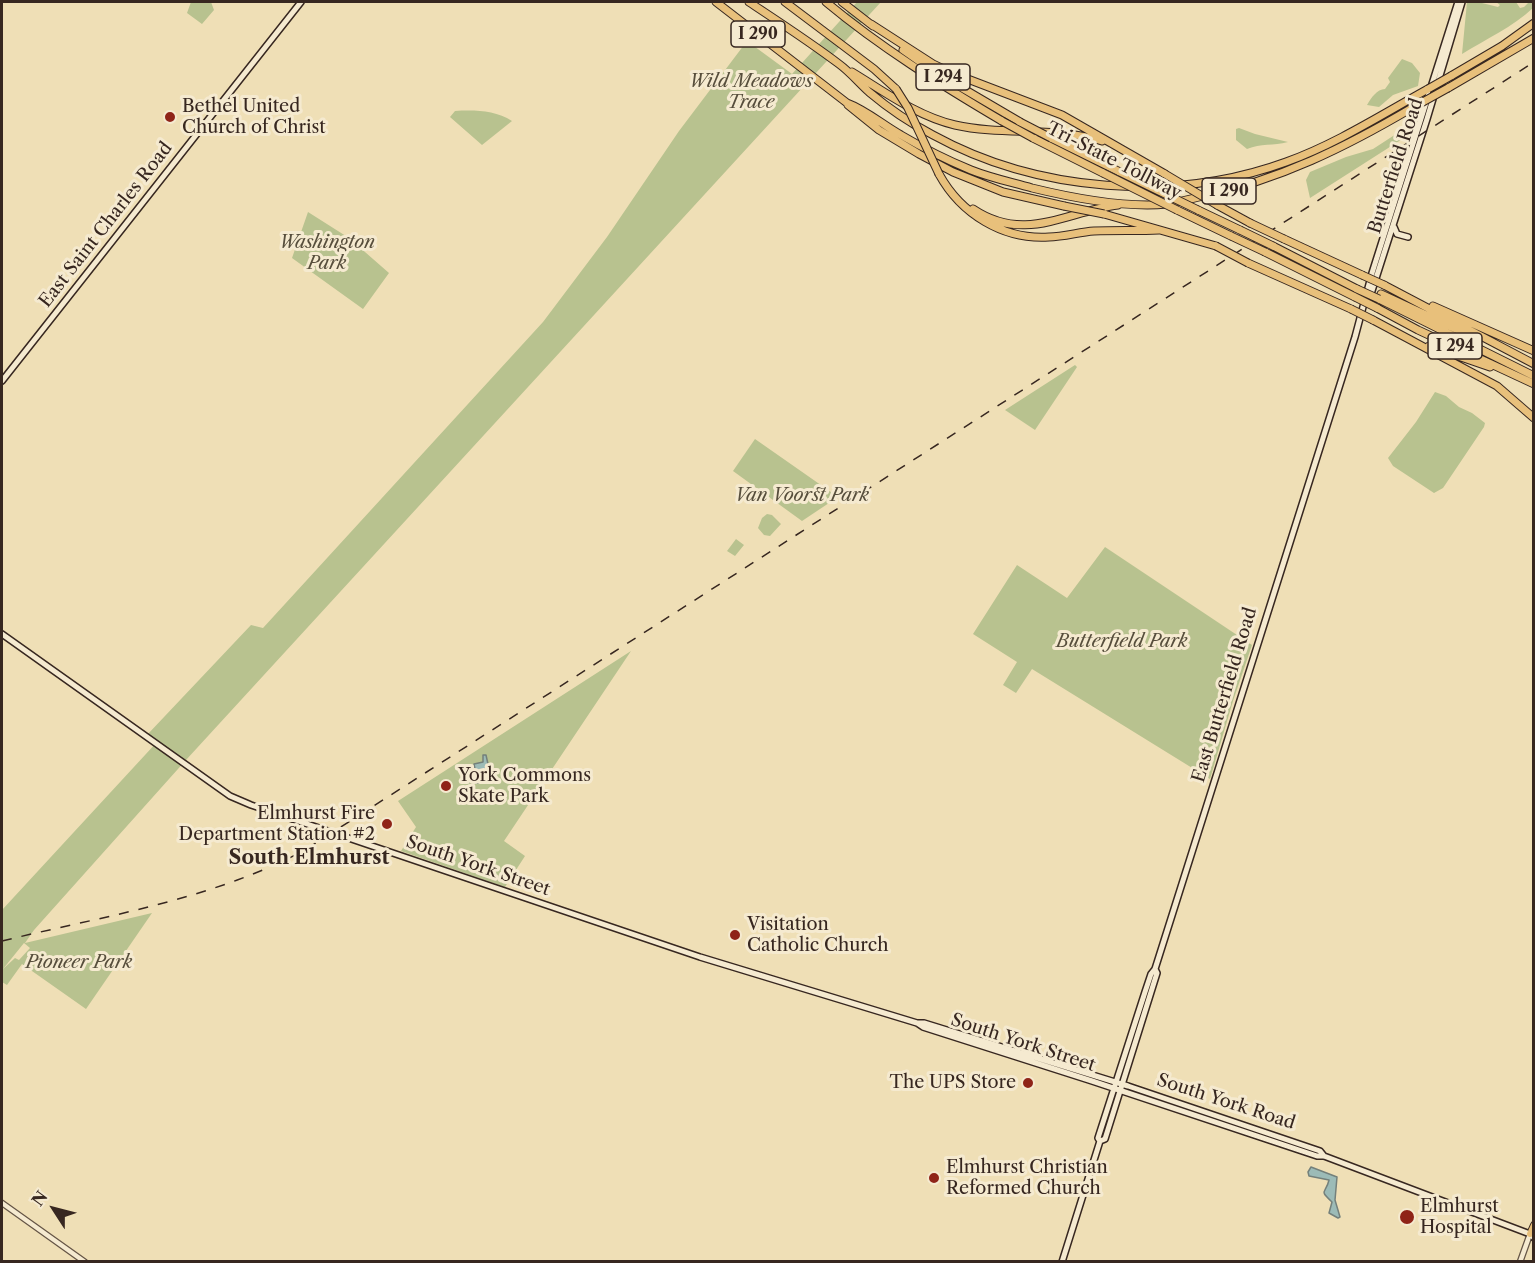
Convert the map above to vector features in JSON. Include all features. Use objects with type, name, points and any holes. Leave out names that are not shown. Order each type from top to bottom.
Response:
[{"type":"highway","name":"I 290","points":[[716,2],[847,103],[940,155],[995,179],[1072,197],[1128,203],[1167,204],[1260,182],[1340,149],[1533,38]]},
{"type":"highway","name":"I 290","points":[[749,2],[838,63],[891,109],[955,146],[1028,172],[1122,185],[1195,184],[1251,173],[1286,162],[1322,147],[1416,96],[1502,46],[1533,23]]},
{"type":"highway","points":[[785,2],[883,76],[896,89],[950,191],[969,212],[990,225],[1016,234],[1051,237],[1092,231],[1159,230]]},
{"type":"highway","name":"Tri-State Tollway","points":[[825,2],[925,74],[1033,138],[1418,330],[1533,384]]},
{"type":"highway","name":"Tri-State Tollway","points":[[842,2],[933,71],[1020,122],[1332,276],[1358,286],[1533,376]]},
{"type":"highway","points":[[871,24],[952,74],[1062,115],[1250,223],[1533,351]]},
{"type":"highway","points":[[838,63],[919,112],[949,123],[982,128],[1072,133],[1107,142],[1129,152]]},
{"type":"highway","points":[[847,103],[879,130],[919,154],[1003,192],[1104,214],[1215,246],[1351,309],[1497,386],[1533,418]]},
{"type":"highway","points":[[943,176],[971,207],[991,218],[1013,224],[1055,222],[1128,203]]},
{"type":"highway","points":[[1384,285],[1533,364]]},
{"type":"highway","points":[[1380,297],[1520,357]]},
{"type":"highway","points":[[1410,339],[1514,375]]},
{"type":"highway","points":[[1532,1234],[1533,1225]]},
{"type":"main road","name":"East Saint Charles Road","points":[[2,381],[301,2]]},
{"type":"main road","name":"Butterfield Road","points":[[1355,337],[1394,223],[1460,2]]},
{"type":"main road","name":"Butterfield Road","points":[[1325,430],[1436,65],[1460,2]]},
{"type":"main road","points":[[1394,223],[1397,234],[1408,237]]},
{"type":"main road","name":"East Butterfield Road","points":[[1062,1262],[1100,1141],[1098,1138],[1114,1085],[1151,974],[1155,969],[1325,430]]},
{"type":"main road","name":"South York Street","points":[[2,634],[230,796],[700,957],[1102,1078],[1120,1091]]},
{"type":"main road","name":"East Butterfield Road","points":[[1100,1141],[1105,1139],[1116,1106],[1157,973],[1155,969]]},
{"type":"main road","name":"South York Street","points":[[917,1023],[922,1027],[1114,1085]]},
{"type":"main road","points":[[1102,1078],[1111,1075],[1120,1067]]},
{"type":"main road","name":"South York Road","points":[[1114,1085],[1123,1084],[1287,1138],[1320,1151],[1324,1156]]},
{"type":"main road","name":"South York Road","points":[[1120,1091],[1317,1156],[1324,1156],[1532,1234]]},
{"type":"main road","points":[[1116,1106],[1131,1095]]},
{"type":"street","points":[[2,1203],[85,1262]]},
{"type":"street","points":[[1520,1262],[1532,1234]]},
{"type":"green space","points":[[191,2],[211,2],[214,10],[202,24],[187,13]]},
{"type":"green space","name":"Wild Meadows Trace","points":[[857,2],[881,2],[186,760],[34,930],[25,943],[152,913],[86,1009],[22,964],[7,985],[2,982],[2,910],[157,742],[147,735],[251,625],[263,628],[543,322],[607,237],[679,131],[747,41],[792,74]],"holes":[[[24,943],[30,948],[19,960],[15,958],[3,969]]]},
{"type":"green space","points":[[1467,2],[1498,7],[1500,5],[1496,2],[1516,2],[1520,8],[1533,2],[1533,8],[1508,27],[1462,54]]},
{"type":"green space","points":[[1402,59],[1412,63],[1420,73],[1418,86],[1393,95],[1379,107],[1367,105],[1377,92],[1385,89],[1390,82],[1388,78]]},
{"type":"green space","points":[[455,111],[492,113],[512,121],[482,145],[450,117]]},
{"type":"green space","points":[[1410,125],[1407,136],[1310,198],[1306,180],[1310,172],[1373,149]]},
{"type":"green space","points":[[1236,129],[1288,142],[1247,149],[1236,140]]},
{"type":"green space","name":"Washington Park","points":[[308,212],[349,238],[389,273],[363,309],[292,258]]},
{"type":"green space","points":[[1075,365],[1077,367],[1035,430],[1005,410]]},
{"type":"green space","points":[[1435,392],[1446,396],[1485,423],[1443,488],[1434,493],[1393,466],[1388,458],[1416,422]]},
{"type":"green space","name":"Van Voorst Park","points":[[755,439],[838,497],[802,521],[733,471]]},
{"type":"green space","points":[[767,514],[772,515],[781,524],[770,536],[764,535],[758,528],[762,518]]},
{"type":"green space","points":[[736,539],[744,545],[735,556],[727,551]]},
{"type":"green space","name":"Butterfield Park","points":[[1105,547],[1252,645],[1210,779],[1032,669],[1016,693],[1003,685],[1017,662],[973,634],[1017,565],[1067,598]]},
{"type":"green space","points":[[631,651],[504,841],[525,856],[505,887],[401,851],[416,827],[398,801]]},
{"type":"water","points":[[483,755],[486,755],[489,769],[481,774],[485,779],[478,783],[469,782],[475,769],[474,764],[483,762]]},
{"type":"water","points":[[1311,1167],[1337,1177],[1335,1200],[1340,1217],[1329,1213],[1332,1202],[1324,1191],[1329,1180],[1309,1176],[1308,1172]]},
{"type":"railway","points":[[2,941],[195,894],[232,882],[305,850],[1534,62]]},
{"type":"place","name":"Bethel United Church of Christ","points":[[170,117]]},
{"type":"place","name":"York Commons Skate Park","points":[[446,786]]},
{"type":"place","name":"Elmhurst Fire Department Station #2","points":[[387,824]]},
{"type":"place","name":"Visitation Catholic Church","points":[[735,935]]},
{"type":"place","name":"The UPS Store","points":[[1028,1083]]},
{"type":"place","name":"Elmhurst Christian Reformed Church","points":[[934,1178]]},
{"type":"place","name":"Elmhurst Hospital","points":[[1407,1217]]},
{"type":"district","name":"South Elmhurst","points":[[309,858]]},
{"type":"park label","name":"Pioneer Park","points":[[79,963]]}]
